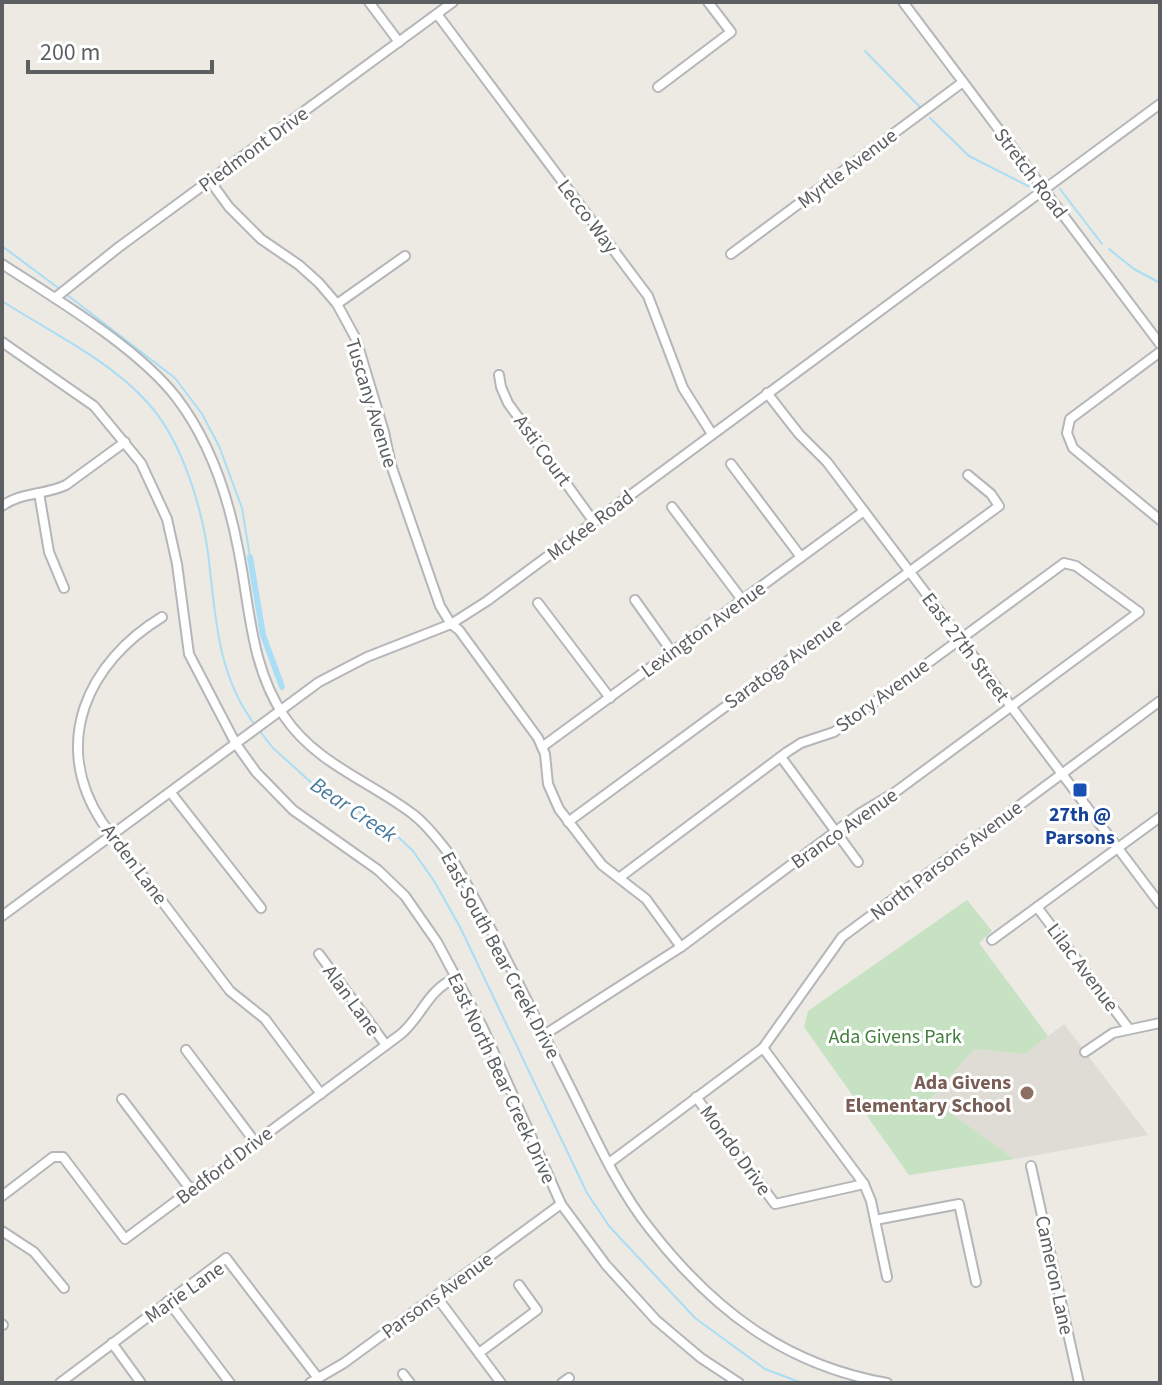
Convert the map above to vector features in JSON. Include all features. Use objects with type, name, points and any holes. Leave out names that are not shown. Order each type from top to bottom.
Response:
[{"type":"street","points":[[369,2],[399,42]]},
{"type":"street","name":"Piedmont Drive","points":[[55,298],[453,2]]},
{"type":"street","points":[[658,87],[731,32],[708,2]]},
{"type":"street","name":"Stretch Road","points":[[903,2],[1160,344]]},
{"type":"street","name":"Lecco Way","points":[[437,14],[648,296],[683,388],[712,434]]},
{"type":"street","name":"Myrtle Avenue","points":[[731,254],[963,82]]},
{"type":"street","name":"McKee Road","points":[[2,916],[319,682],[451,624],[1160,104]]},
{"type":"street","name":"Tuscany Avenue","points":[[210,181],[240,219],[261,239],[309,273],[337,304],[356,339],[391,465],[436,598],[451,624],[459,630],[531,725],[542,747]]},
{"type":"street","points":[[337,304],[405,256]]},
{"type":"street","name":"East South Bear Creek Drive","points":[[2,264],[55,298],[151,370],[177,398],[191,420],[224,492],[234,524],[254,647],[281,710],[303,739],[326,759],[415,816],[439,840],[461,874],[609,1163],[650,1229],[726,1309],[753,1332],[832,1371],[887,1383]]},
{"type":"street","name":"East North Bear Creek Drive","points":[[2,342],[94,406],[141,463],[167,519],[177,564],[189,654],[256,772],[293,810],[378,870],[405,896],[457,977],[483,1028],[561,1204],[606,1265],[656,1320],[701,1358],[739,1383]]},
{"type":"street","points":[[1160,352],[1070,419],[1067,433],[1073,448],[1160,520]]},
{"type":"street","name":"Asti Court","points":[[499,375],[508,403],[594,522]]},
{"type":"street","name":"East 27th Street","points":[[767,393],[799,434],[827,462],[1160,904]]},
{"type":"street","points":[[2,506],[19,496],[66,485],[125,442]]},
{"type":"street","points":[[731,464],[801,557]]},
{"type":"street","name":"Saratoga Avenue","points":[[568,822],[999,506],[991,494],[968,475]]},
{"type":"street","points":[[39,493],[49,552],[64,588]]},
{"type":"street","points":[[672,507],[743,601]]},
{"type":"street","name":"Lexington Avenue","points":[[542,747],[864,511]]},
{"type":"street","name":"Story Avenue","points":[[619,878],[781,757],[801,743],[834,732],[1064,563],[1076,566],[1139,612]]},
{"type":"street","points":[[635,600],[672,652]]},
{"type":"street","points":[[538,603],[610,698]]},
{"type":"street","name":"Branco Avenue","points":[[544,1035],[681,947],[1139,612]]},
{"type":"street","name":"Arden Lane","points":[[162,617],[126,643],[91,688],[78,741],[80,771],[92,804],[112,835],[230,991],[265,1019],[321,1094]]},
{"type":"street","name":"North Parsons Avenue","points":[[763,1048],[842,937],[1160,701]]},
{"type":"street","points":[[542,747],[548,784],[568,822],[602,865],[646,899],[681,947]]},
{"type":"street","points":[[781,757],[858,862]]},
{"type":"street","points":[[171,793],[261,908]]},
{"type":"street","points":[[992,940],[1160,817]]},
{"type":"street","name":"Lilac Avenue","points":[[1037,907],[1129,1029]]},
{"type":"street","name":"Alan Lane","points":[[319,954],[386,1045]]},
{"type":"street","name":"Bedford Drive","points":[[2,1196],[53,1157],[63,1157],[125,1239],[409,1027],[433,992],[457,977]]},
{"type":"street","points":[[1085,1052],[1113,1033],[1160,1023]]},
{"type":"street","points":[[609,1163],[763,1048],[864,1184],[887,1277]]},
{"type":"street","points":[[186,1050],[255,1142]]},
{"type":"street","name":"Mondo Drive","points":[[696,1097],[775,1204],[864,1184]]},
{"type":"street","points":[[122,1099],[191,1190]]},
{"type":"street","name":"Cameron Lane","points":[[1031,1166],[1079,1383]]},
{"type":"street","name":"Parsons Avenue","points":[[314,1380],[344,1363],[561,1204]]},
{"type":"street","points":[[875,1220],[959,1204],[976,1282]]},
{"type":"street","points":[[2,1231],[34,1252],[64,1288]]},
{"type":"street","name":"Marie Lane","points":[[60,1383],[226,1258],[314,1380]]},
{"type":"street","points":[[479,1353],[537,1310],[519,1285]]},
{"type":"street","points":[[436,1296],[501,1383]]},
{"type":"street","points":[[168,1301],[230,1383]]},
{"type":"street","points":[[112,1343],[141,1383]]},
{"type":"street","points":[[403,1374],[410,1383]]},
{"type":"shaded area","name":"Ada Givens Elementary School","points":[[1064,1024],[1148,1135],[1014,1159],[931,1100],[974,1049],[1025,1054]]},
{"type":"green space","name":"Ada Givens Park","points":[[967,900],[992,931],[979,943],[1048,1036],[1025,1054],[974,1049],[931,1099],[1014,1159],[909,1175],[804,1027],[808,1011]]},
{"type":"waterway","points":[[865,51],[920,107]]},
{"type":"waterway","points":[[930,118],[969,156],[1034,189]]},
{"type":"waterway","points":[[1060,189],[1102,244]]},
{"type":"waterway","points":[[2,246],[61,290]]},
{"type":"waterway","points":[[1109,249],[1134,269],[1160,283]]},
{"type":"waterway","points":[[66,294],[175,378],[202,414],[219,446],[242,508],[250,557]]},
{"type":"waterway","name":"Bear Creek","points":[[2,301],[115,372],[147,402],[172,438],[198,504],[227,670],[243,707],[255,725]]},
{"type":"waterway","points":[[250,557],[263,635],[282,687]]},
{"type":"waterway","name":"Bear Creek","points":[[259,730],[273,748],[314,785],[393,832],[413,851],[460,927],[587,1193],[609,1226],[695,1318],[765,1369],[802,1383]]},
{"type":"place","name":"27th @ Parsons","points":[[1080,790]]},
{"type":"place","name":"Ada Givens Elementary School","points":[[1027,1093]]}]
